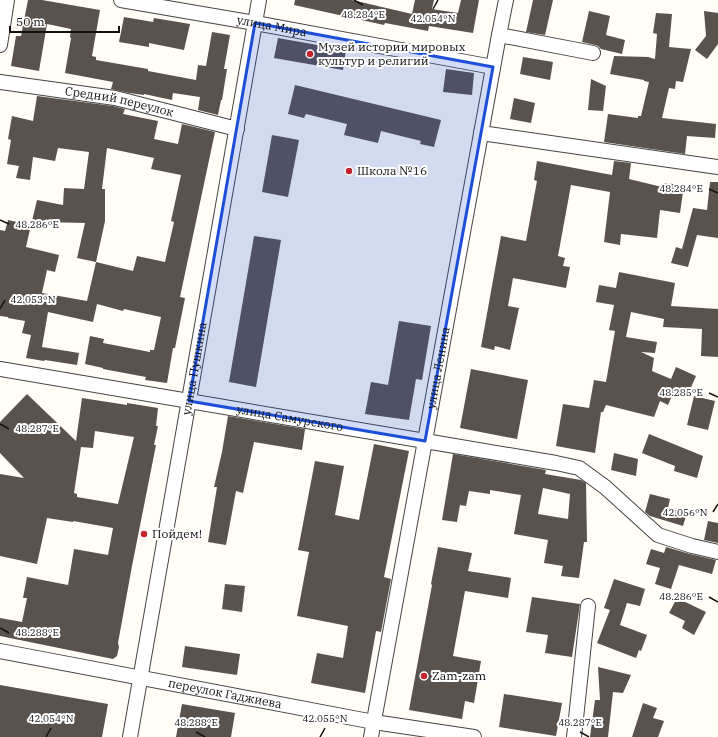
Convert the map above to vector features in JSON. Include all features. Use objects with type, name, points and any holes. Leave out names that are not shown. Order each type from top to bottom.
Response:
[{"type":"street","points":[[0,45],[7,0]]},
{"type":"street","name":"улица Мира","points":[[121,0],[493,67]]},
{"type":"street","name":"улица Пушкина","points":[[130,737],[259,0]]},
{"type":"street","name":"улица Ленина","points":[[371,737],[506,0]]},
{"type":"street","points":[[499,36],[593,53]]},
{"type":"street","name":"Средний переулок","points":[[0,82],[115,98],[237,129]]},
{"type":"street","points":[[481,133],[718,167]]},
{"type":"street","name":"улица Самурского","points":[[0,368],[579,468],[605,487],[658,535],[692,546],[718,552]]},
{"type":"street","points":[[574,737],[588,606]]},
{"type":"street","name":"переулок Гаджиева","points":[[0,651],[374,722],[474,737]]},
{"type":"highlighted area","points":[[255,23],[493,67],[425,441],[189,401]]},
{"type":"building","points":[[28,0],[42,0],[100,10],[92,56],[96,57],[96,60],[148,69],[148,71],[196,80],[198,65],[206,66],[212,32],[230,35],[224,69],[227,69],[218,115],[198,110],[200,97],[173,93],[172,100],[144,94],[129,93],[111,89],[113,82],[65,73],[71,38],[71,29],[47,24],[39,71],[11,66],[16,36],[21,36]]},
{"type":"building","points":[[295,0],[352,0],[412,14],[415,0],[434,0],[432,9],[458,13],[461,0],[479,0],[473,33],[429,26],[428,31],[385,23],[384,25],[294,5]]},
{"type":"building","points":[[533,0],[553,0],[545,35],[526,32]]},
{"type":"building","points":[[589,11],[610,16],[606,35],[625,40],[622,54],[601,49],[598,46],[582,42]]},
{"type":"building","points":[[704,11],[718,13],[718,44],[707,59],[695,50],[706,36]]},
{"type":"building","points":[[656,13],[672,14],[669,47],[691,49],[683,82],[676,81],[675,89],[669,88],[662,118],[716,124],[715,138],[687,136],[685,154],[604,142],[608,114],[638,118],[638,116],[641,116],[649,82],[610,74],[614,56],[648,57],[655,59],[657,34],[653,33]]},
{"type":"building","points":[[124,17],[153,22],[154,18],[190,24],[184,50],[149,43],[149,47],[119,42]]},
{"type":"building","name":"Музей истории мировых культур и религий","points":[[278,38],[346,50],[343,70],[274,58]]},
{"type":"building","points":[[523,57],[553,62],[550,80],[520,74]]},
{"type":"building","points":[[446,69],[474,73],[472,95],[443,92]]},
{"type":"building","points":[[591,79],[606,86],[603,111],[588,110]]},
{"type":"building","points":[[295,85],[441,120],[434,147],[420,144],[421,141],[381,131],[378,143],[344,135],[347,124],[306,114],[304,118],[288,114]]},
{"type":"building","points":[[37,96],[113,106],[125,109],[123,114],[158,121],[154,139],[178,144],[182,124],[215,132],[180,297],[185,298],[175,348],[173,348],[167,383],[145,380],[146,377],[85,364],[90,336],[104,339],[103,343],[150,352],[150,350],[154,350],[161,317],[124,309],[123,311],[97,304],[93,322],[48,312],[42,347],[79,353],[77,365],[26,358],[31,335],[22,333],[25,321],[0,316],[0,230],[5,231],[8,220],[31,225],[37,200],[63,205],[64,188],[84,189],[89,152],[58,148],[55,161],[33,157],[30,180],[16,178],[19,166],[7,164],[11,140],[8,139],[12,116],[33,121]],"holes":[[[107,148],[154,158],[151,169],[181,175],[171,221],[174,222],[165,262],[137,256],[133,271],[96,262],[105,221],[105,189],[102,189]],[[44,222],[85,223],[77,258],[96,262],[87,301],[42,293],[47,270],[55,272],[59,255],[26,247],[31,225],[43,227]]]},
{"type":"building","points":[[514,98],[535,103],[531,123],[510,119]]},
{"type":"building","points":[[272,135],[299,140],[288,197],[262,192]]},
{"type":"building","points":[[537,161],[612,175],[614,161],[631,163],[629,179],[662,187],[663,183],[684,185],[680,213],[660,210],[657,238],[621,234],[620,245],[604,242],[610,192],[571,185],[558,256],[565,258],[563,266],[570,267],[566,288],[513,278],[508,306],[519,308],[510,350],[495,346],[494,350],[481,347],[501,236],[526,241],[537,181],[534,180]]},
{"type":"building","points":[[710,182],[718,182],[718,238],[697,235],[688,267],[671,263],[676,247],[682,249],[693,208],[707,210]]},
{"type":"building","points":[[254,236],[281,240],[256,387],[229,382]]},
{"type":"building","points":[[619,272],[675,283],[671,306],[718,309],[718,357],[701,356],[702,329],[663,327],[664,319],[631,312],[626,337],[657,342],[655,353],[641,352],[654,358],[652,371],[671,379],[676,367],[696,376],[688,394],[675,389],[668,405],[660,401],[654,417],[606,405],[603,412],[601,412],[595,453],[556,446],[563,404],[589,408],[594,380],[606,382],[615,331],[609,330],[614,305],[596,302],[599,285],[616,288]]},
{"type":"building","points":[[399,321],[431,326],[422,380],[416,379],[409,420],[365,414],[371,382],[388,385]]},
{"type":"building","points":[[471,369],[528,380],[517,439],[460,428]]},
{"type":"building","points":[[27,394],[76,441],[82,398],[158,408],[156,426],[158,426],[154,445],[156,445],[132,566],[118,643],[119,647],[117,656],[113,659],[0,636],[0,618],[22,622],[27,598],[23,598],[27,577],[68,585],[74,549],[108,555],[113,528],[47,518],[37,564],[0,556],[0,474],[24,478],[0,453],[0,422]],"holes":[[[95,431],[134,437],[118,504],[77,497],[77,494],[74,493],[81,447],[93,448]]]},
{"type":"building","points":[[694,396],[715,401],[708,430],[687,425]]},
{"type":"building","points":[[228,416],[305,429],[302,450],[254,442],[243,493],[236,491],[226,545],[208,542],[217,487],[214,487]]},
{"type":"building","points":[[649,434],[703,456],[697,478],[674,471],[675,466],[642,453]]},
{"type":"building","points":[[374,444],[409,451],[384,577],[391,579],[381,632],[376,631],[365,693],[311,683],[317,653],[343,658],[348,626],[297,616],[309,552],[298,550],[315,461],[344,466],[335,515],[359,520]]},
{"type":"building","points":[[614,453],[638,459],[636,476],[611,470]]},
{"type":"building","points":[[453,454],[546,470],[545,474],[581,480],[586,483],[587,542],[584,542],[579,578],[561,576],[563,566],[544,563],[548,540],[514,534],[521,495],[490,490],[490,494],[469,491],[466,506],[460,505],[457,522],[442,520]],"holes":[[[543,488],[570,494],[568,519],[538,514]]]},
{"type":"building","points":[[650,494],[670,499],[668,508],[687,513],[683,526],[650,516],[645,512]]},
{"type":"building","points":[[708,521],[718,523],[718,543],[704,540]]},
{"type":"building","points":[[438,547],[472,553],[468,571],[511,578],[508,598],[465,591],[453,656],[481,661],[474,703],[465,701],[462,719],[409,710]]},
{"type":"building","points":[[666,547],[716,560],[712,574],[679,565],[671,589],[655,584],[660,568],[646,564],[651,549],[664,553]]},
{"type":"building","points":[[614,579],[645,589],[640,606],[627,603],[620,625],[647,635],[641,651],[639,650],[636,658],[597,643],[610,610],[604,608]]},
{"type":"building","points":[[225,584],[245,586],[242,612],[222,609]]},
{"type":"building","points":[[532,597],[580,604],[572,657],[545,653],[548,635],[526,632]]},
{"type":"building","points":[[677,598],[706,612],[694,635],[682,628],[685,621],[669,613]]},
{"type":"building","points":[[185,646],[240,654],[237,675],[182,667]]},
{"type":"building","points":[[598,667],[631,675],[623,693],[613,692],[608,737],[590,737],[595,700],[600,700]]},
{"type":"building","points":[[0,685],[108,704],[102,737],[0,737]]},
{"type":"building","points":[[504,694],[562,703],[556,736],[499,727]]},
{"type":"building","points":[[643,703],[657,708],[653,718],[664,721],[658,737],[632,737]]},
{"type":"building","points":[[182,704],[235,713],[231,737],[176,737]]},
{"type":"place","name":"Музей истории мировых культур и религий","points":[[310,54]]},
{"type":"place","name":"Школа №16","points":[[349,171]]},
{"type":"place","name":"Пойдем!","points":[[144,534]]},
{"type":"place","name":"Zam-zam","points":[[424,676]]}]
